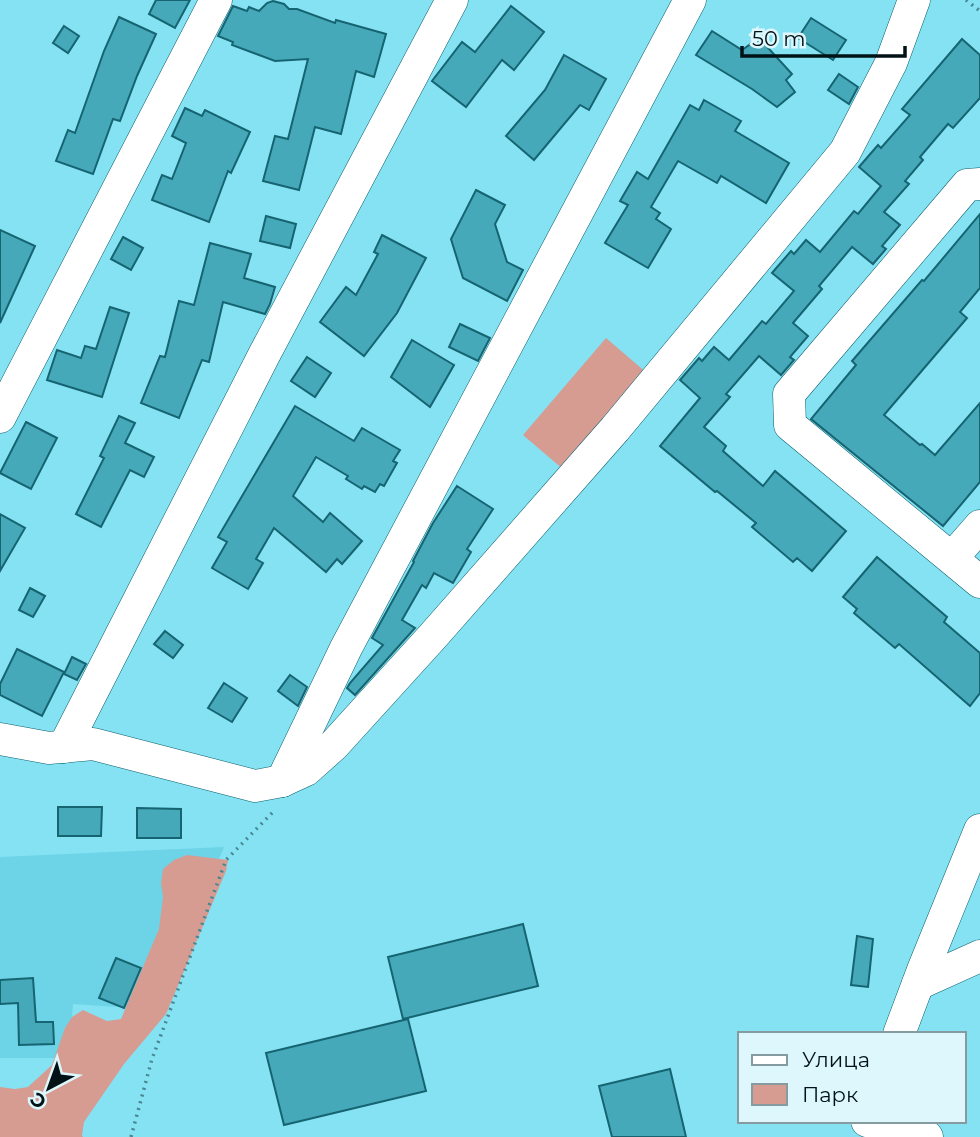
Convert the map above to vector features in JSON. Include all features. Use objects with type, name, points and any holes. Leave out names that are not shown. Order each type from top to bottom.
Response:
[{"type":"street","points":[[0,417],[216,0]]},
{"type":"street","points":[[64,747],[258,368],[452,0]]},
{"type":"street","points":[[282,781],[346,648],[690,0]]},
{"type":"street","points":[[0,739],[49,748],[93,744],[255,786],[282,781],[306,770],[334,746],[615,429],[845,152],[891,63],[914,0]]},
{"type":"street","points":[[980,184],[967,185],[789,394],[790,425],[980,582]]},
{"type":"street","points":[[952,558],[980,526]]},
{"type":"street","points":[[900,1032],[980,830]]},
{"type":"street","points":[[918,984],[980,956]]},
{"type":"street","points":[[874,1123],[927,1137]]},
{"type":"path","points":[[967,0],[980,11]]},
{"type":"path","points":[[131,1137],[152,1059],[226,860],[283,802],[282,781]]},
{"type":"shaded area","points":[[224,847],[191,925],[161,1010],[73,1004],[69,1058],[0,1058],[0,857]]},
{"type":"green space","points":[[606,338],[648,374],[564,470],[523,435]]},
{"type":"green space","points":[[187,855],[228,860],[226,871],[166,1014],[124,1064],[84,1122],[83,1137],[0,1137],[0,1087],[28,1087],[52,1065],[65,1028],[72,1017],[83,1010],[107,1021],[121,1019],[159,929],[163,869],[174,860]]},
{"type":"building","points":[[156,0],[190,0],[175,28],[149,14]]},
{"type":"building","points":[[273,1],[284,4],[289,9],[297,9],[335,23],[336,20],[386,34],[374,77],[356,71],[341,134],[315,127],[299,190],[263,181],[275,136],[288,139],[308,59],[275,61],[232,45],[233,42],[218,36],[233,6],[247,11],[249,7],[259,11]]},
{"type":"building","points":[[511,6],[544,32],[514,70],[502,60],[466,107],[432,81],[462,42],[475,52]]},
{"type":"building","points":[[119,17],[156,34],[120,121],[113,119],[93,174],[56,161],[68,130],[75,133]]},
{"type":"building","points":[[811,18],[846,40],[833,60],[798,38]]},
{"type":"building","points":[[64,26],[79,36],[68,53],[53,43]]},
{"type":"building","points":[[712,31],[742,50],[759,38],[792,74],[786,80],[795,92],[777,107],[696,55]]},
{"type":"building","points":[[962,39],[980,55],[980,98],[953,128],[948,124],[920,157],[923,160],[905,181],[909,184],[884,212],[900,225],[882,246],[886,249],[873,264],[852,247],[819,286],[822,289],[793,323],[808,336],[790,357],[794,360],[781,375],[759,356],[726,394],[730,397],[704,427],[726,446],[723,451],[763,486],[775,471],[846,531],[812,571],[797,558],[793,562],[752,527],[756,523],[660,446],[700,398],[680,380],[699,358],[702,361],[714,347],[729,360],[762,321],[766,324],[794,291],[772,273],[791,251],[794,254],[806,240],[820,252],[854,211],[858,214],[881,186],[859,167],[878,145],[881,148],[910,115],[902,109]]},
{"type":"building","points":[[564,55],[606,79],[589,110],[580,105],[534,160],[506,136],[545,90]]},
{"type":"building","points":[[839,74],[858,87],[849,104],[828,90]]},
{"type":"building","points":[[704,100],[741,121],[735,131],[789,163],[766,203],[721,176],[717,183],[678,161],[651,207],[660,213],[656,219],[671,229],[648,268],[605,243],[628,205],[620,201],[637,172],[648,179],[690,105],[699,110]]},
{"type":"building","points":[[185,108],[202,116],[205,110],[250,132],[231,173],[228,171],[209,222],[152,200],[162,175],[172,179],[186,143],[172,136]]},
{"type":"building","points":[[476,190],[505,205],[495,224],[507,262],[523,270],[507,301],[463,278],[451,239]]},
{"type":"building","points":[[980,214],[980,288],[960,312],[967,318],[884,415],[935,455],[980,403],[980,482],[943,526],[811,419],[856,365],[852,361]]},
{"type":"building","points":[[266,216],[296,224],[290,248],[260,241]]},
{"type":"building","points":[[0,230],[35,246],[0,323]]},
{"type":"building","points":[[382,235],[426,258],[397,313],[364,356],[320,322],[346,287],[356,295],[378,254],[374,252]]},
{"type":"building","points":[[123,237],[143,248],[131,270],[111,259]]},
{"type":"building","points":[[210,243],[251,254],[244,278],[275,287],[265,314],[223,302],[209,362],[202,360],[179,418],[141,403],[160,356],[165,357],[179,301],[194,305]]},
{"type":"building","points":[[110,307],[129,313],[102,397],[47,380],[57,350],[81,358],[85,346],[96,349]]},
{"type":"building","points":[[460,324],[490,338],[478,361],[449,347]]},
{"type":"building","points":[[412,340],[454,365],[430,407],[391,377]]},
{"type":"building","points":[[307,357],[331,373],[315,397],[291,381]]},
{"type":"building","points":[[295,406],[354,441],[362,428],[400,450],[393,461],[397,463],[384,486],[380,484],[375,492],[364,486],[362,489],[346,479],[348,476],[316,457],[293,496],[323,522],[330,513],[362,541],[342,564],[337,559],[326,572],[274,528],[256,559],[263,563],[248,589],[212,568],[227,542],[218,537]]},
{"type":"building","points":[[119,416],[135,423],[125,443],[154,457],[144,477],[130,470],[101,527],[76,514],[104,458],[100,456]]},
{"type":"building","points":[[26,422],[57,438],[31,489],[0,473]]},
{"type":"building","points":[[457,486],[493,509],[467,549],[471,552],[453,583],[434,573],[426,588],[422,585],[402,620],[415,628],[355,695],[347,688],[383,645],[372,638],[433,523]]},
{"type":"building","points":[[0,514],[25,528],[0,571]]},
{"type":"building","points":[[877,557],[947,617],[944,622],[980,653],[980,693],[970,706],[899,644],[895,648],[854,613],[857,609],[843,597]]},
{"type":"building","points":[[30,588],[45,596],[33,617],[19,610]]},
{"type":"building","points":[[165,631],[183,645],[173,658],[154,644]]},
{"type":"building","points":[[17,649],[64,672],[42,716],[0,695],[0,684]]},
{"type":"building","points":[[72,657],[86,664],[77,680],[64,674]]},
{"type":"building","points":[[290,675],[307,687],[298,706],[278,691]]},
{"type":"building","points":[[224,683],[247,698],[232,722],[208,708]]},
{"type":"building","points":[[58,807],[102,807],[101,836],[58,836]]},
{"type":"building","points":[[137,808],[181,809],[181,838],[137,838]]},
{"type":"building","points":[[523,924],[538,986],[403,1019],[388,957]]},
{"type":"building","points":[[857,936],[873,939],[868,987],[851,985]]},
{"type":"building","points":[[116,958],[141,968],[124,1008],[99,998]]},
{"type":"building","points":[[33,978],[36,1022],[53,1022],[54,1044],[19,1045],[18,1003],[0,1004],[0,980]]},
{"type":"building","points":[[408,1019],[426,1091],[284,1125],[266,1053]]},
{"type":"building","points":[[670,1069],[686,1137],[612,1137],[599,1086]]}]
